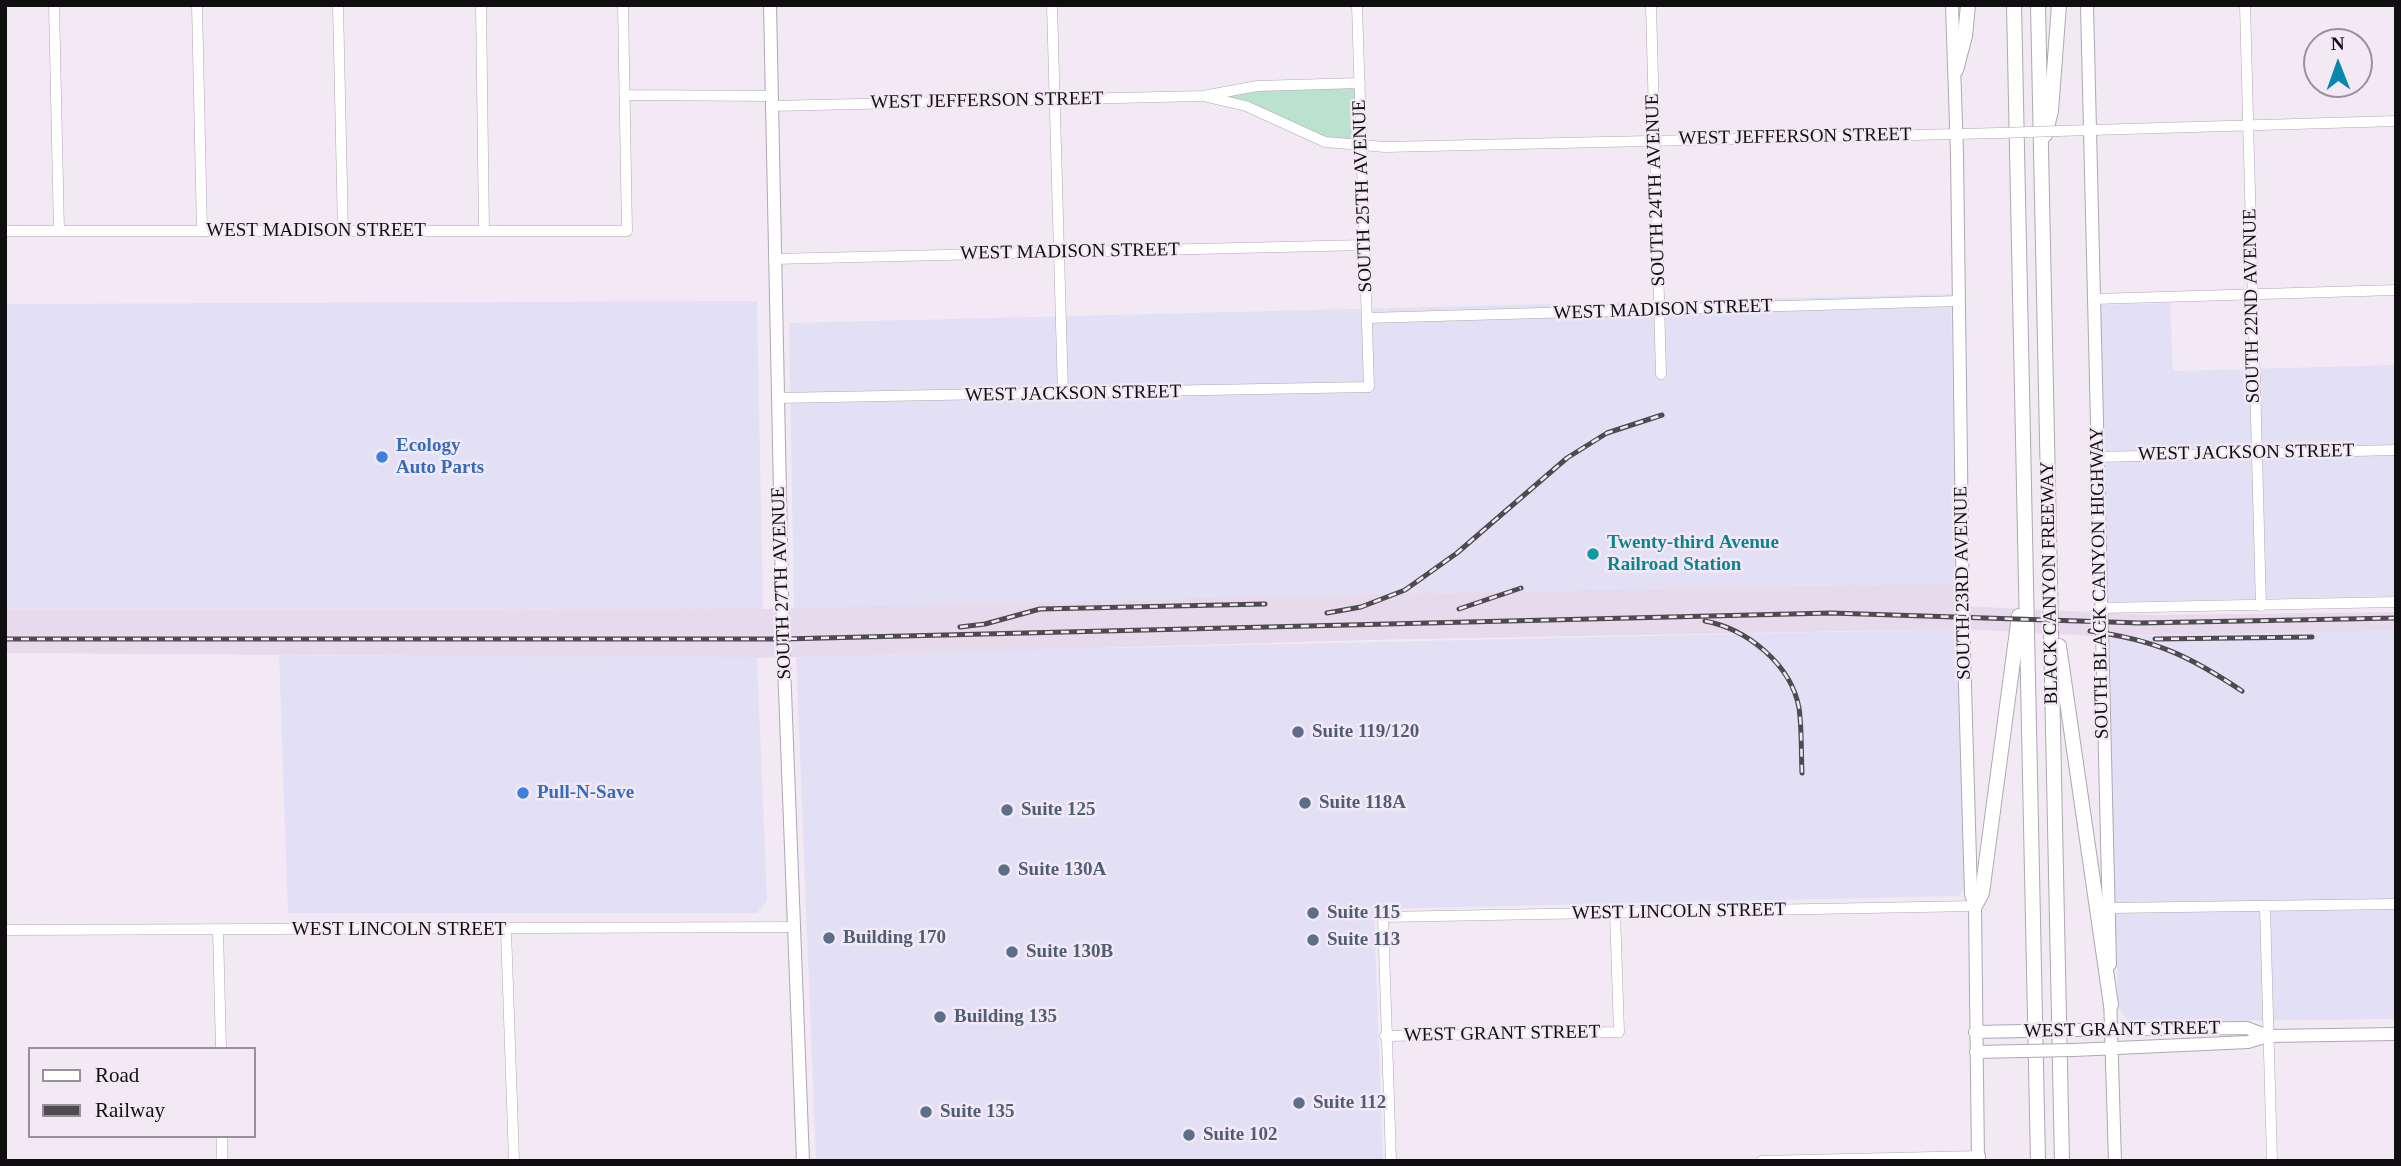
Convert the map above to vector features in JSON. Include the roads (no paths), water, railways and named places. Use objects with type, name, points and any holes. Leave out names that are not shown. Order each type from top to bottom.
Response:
[{"type":"highway","points":[[1956,70],[1965,36],[1968,5]]},
{"type":"highway","name":"BLACK CANYON FREEWAY","points":[[2014,5],[2038,1161]]},
{"type":"highway","name":"BLACK CANYON FREEWAY","points":[[2038,5],[2062,1161]]},
{"type":"highway","points":[[2041,153],[2051,111],[2059,5]]},
{"type":"highway","points":[[1975,906],[1982,893],[2025,559]]},
{"type":"highway","points":[[2050,578],[2110,1005]]},
{"type":"main road","name":"SOUTH 27TH AVENUE","points":[[770,5],[777,398],[803,1161]]},
{"type":"main road","name":"SOUTH 23RD AVENUE","points":[[1952,5],[1956,70],[1962,617],[1971,894],[1975,906],[1978,1159]]},
{"type":"main road","name":"SOUTH BLACK CANYON HIGHWAY","points":[[2087,5],[2115,1161]]},
{"type":"main road","name":"WEST GRANT STREET","points":[[1975,1032],[2247,1028],[2268,1036]]},
{"type":"main road","name":"WEST GRANT STREET","points":[[1976,1052],[2113,1050],[2248,1042],[2268,1036],[2396,1034]]},
{"type":"street","points":[[54,5],[59,231]]},
{"type":"street","points":[[197,5],[202,231]]},
{"type":"street","points":[[338,5],[343,231]]},
{"type":"street","points":[[481,5],[484,231]]},
{"type":"street","points":[[624,5],[625,95]]},
{"type":"street","points":[[1052,5],[1063,394]]},
{"type":"street","name":"SOUTH 25TH AVENUE","points":[[1357,5],[1369,387]]},
{"type":"street","name":"SOUTH 24TH AVENUE","points":[[1651,5],[1661,374]]},
{"type":"street","name":"SOUTH 22ND AVENUE","points":[[2245,5],[2261,606]]},
{"type":"street","name":"WEST JEFFERSON STREET","points":[[625,95],[771,101],[1055,100],[1203,96],[1257,86],[1360,83]]},
{"type":"street","name":"WEST MADISON STREET","points":[[5,230],[627,231],[625,95]]},
{"type":"street","name":"WEST JEFFERSON STREET","points":[[1203,96],[1246,106],[1325,142],[1362,146],[1957,134],[2396,121]]},
{"type":"street","name":"WEST MADISON STREET","points":[[774,259],[1365,246]]},
{"type":"street","points":[[2094,299],[2396,290]]},
{"type":"street","name":"WEST MADISON STREET","points":[[1367,318],[1958,301]]},
{"type":"street","name":"WEST JACKSON STREET","points":[[777,398],[1369,387]]},
{"type":"street","name":"WEST JACKSON STREET","points":[[2097,457],[2396,450]]},
{"type":"street","points":[[2100,608],[2396,602]]},
{"type":"street","points":[[2109,908],[2396,904]]},
{"type":"street","name":"WEST LINCOLN STREET","points":[[1385,1036],[1383,917],[1975,906]]},
{"type":"street","points":[[2265,907],[2272,1161]]},
{"type":"street","name":"WEST GRANT STREET","points":[[1385,1036],[1619,1032],[1615,913]]},
{"type":"street","name":"WEST LINCOLN STREET","points":[[5,930],[793,927]]},
{"type":"street","points":[[218,930],[220,1047]]},
{"type":"street","points":[[506,930],[514,1161]]},
{"type":"street","points":[[1385,1036],[1391,1161]]},
{"type":"street","points":[[222,1138],[222,1161]]},
{"type":"street","points":[[1761,1161],[1978,1159]]},
{"type":"railway","points":[[1327,613],[1361,607],[1405,590],[1457,553],[1567,458],[1607,433],[1662,415]]},
{"type":"railway","points":[[1459,609],[1521,588]]},
{"type":"railway","points":[[960,627],[985,624],[1040,609],[1265,604]]},
{"type":"railway","points":[[5,639],[783,639],[1831,613],[2140,623],[2396,618]]},
{"type":"railway","points":[[1705,621],[1721,625],[1751,640],[1777,663],[1787,677],[1799,708],[1802,773]]},
{"type":"railway","points":[[2090,631],[2134,639],[2170,651],[2205,668],[2242,691]]},
{"type":"railway","points":[[2155,639],[2312,637]]},
{"type":"place","name":"Ecology Auto Parts","points":[[382,457]]},
{"type":"place","name":"Twenty-third Avenue Railroad Station","points":[[1593,554]]},
{"type":"place","name":"Suite 119/120","points":[[1298,732]]},
{"type":"place","name":"Pull-N-Save","points":[[523,793]]},
{"type":"place","name":"Suite 118A","points":[[1305,803]]},
{"type":"place","name":"Suite 125","points":[[1007,810]]},
{"type":"place","name":"Suite 130A","points":[[1004,870]]},
{"type":"place","name":"Suite 115","points":[[1313,913]]},
{"type":"place","name":"Building 170","points":[[829,938]]},
{"type":"place","name":"Suite 113","points":[[1313,940]]},
{"type":"place","name":"Suite 130B","points":[[1012,952]]},
{"type":"place","name":"Building 135","points":[[940,1017]]},
{"type":"place","name":"Suite 112","points":[[1299,1103]]},
{"type":"place","name":"Suite 135","points":[[926,1112]]},
{"type":"place","name":"Suite 102","points":[[1189,1135]]}]
